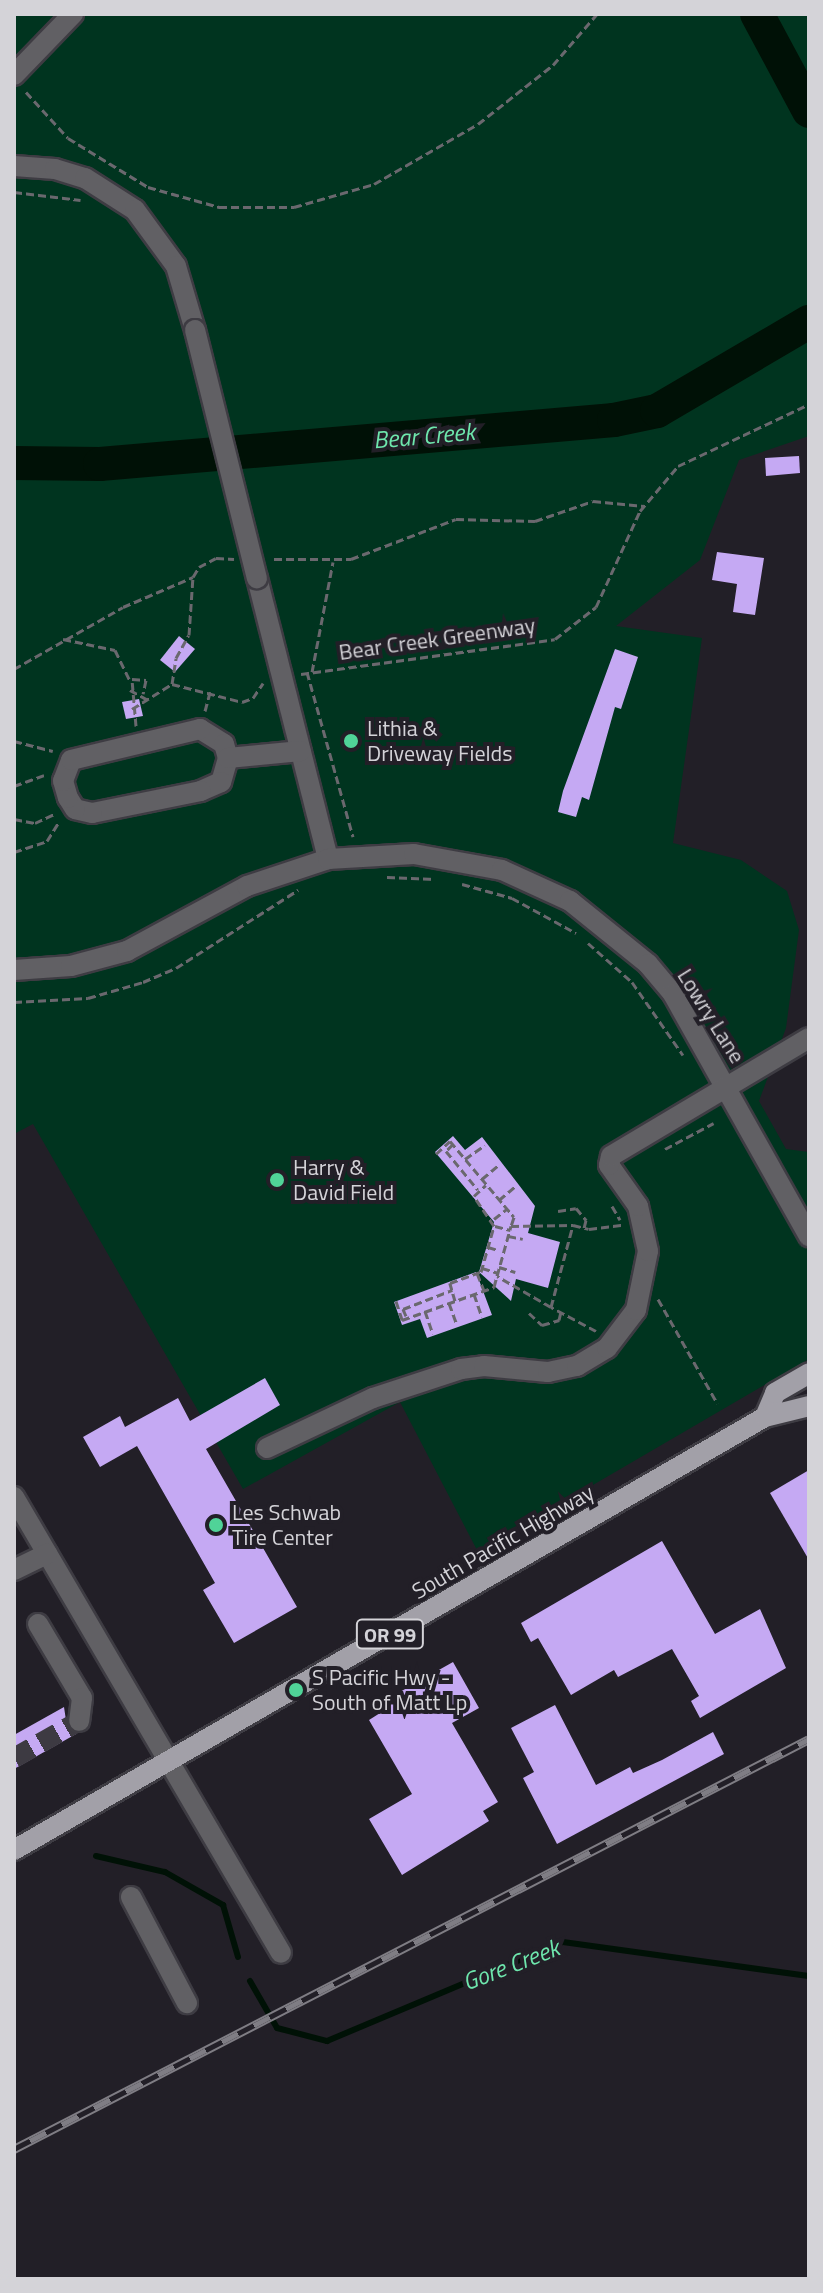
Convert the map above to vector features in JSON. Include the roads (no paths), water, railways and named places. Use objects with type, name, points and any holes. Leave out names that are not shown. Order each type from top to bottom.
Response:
[{"type":"main road","name":"South Pacific Highway","points":[[765,1417],[775,1393],[809,1372]]},
{"type":"main road","name":"South Pacific Highway","points":[[14,1850],[765,1417],[809,1406]]},
{"type":"street","points":[[17,79],[73,14]]},
{"type":"street","points":[[14,166],[55,169],[85,178],[135,210],[176,266],[258,568],[328,859]]},
{"type":"street","points":[[200,729],[224,744],[228,758],[221,782],[201,791],[92,813],[72,805],[68,766],[139,742],[200,729]]},
{"type":"street","points":[[228,758],[301,751]]},
{"type":"street","name":"Lowry Lane","points":[[14,970],[71,966],[127,951],[247,886],[328,859],[356,854],[442,856],[502,870],[570,901],[648,964],[673,994],[809,1236]]},
{"type":"street","points":[[267,1448],[373,1398],[461,1369],[489,1366],[532,1373],[577,1366],[607,1348],[624,1329],[643,1290],[648,1269],[638,1206],[609,1165],[611,1156],[809,1038]]},
{"type":"street","points":[[14,1497],[281,1953]]},
{"type":"street","points":[[14,1570],[47,1554]]},
{"type":"street","points":[[38,1624],[82,1698],[79,1721]]},
{"type":"street","points":[[131,1897],[187,2003]]},
{"type":"waterway","name":"Bear Creek","points":[[757,14],[809,111]]},
{"type":"waterway","name":"Bear Creek","points":[[14,463],[100,464],[614,420],[657,411],[809,322]]},
{"type":"waterway","name":"Gore Creek","points":[[96,1856],[165,1872],[223,1905],[238,1957]]},
{"type":"waterway","name":"Gore Creek","points":[[250,1981],[277,2028],[327,2041],[563,1942],[809,1976]]},
{"type":"tunnel","points":[[14,1758],[79,1721]]},
{"type":"railway","points":[[14,2149],[809,1739]]},
{"type":"place","name":"Lithia & Driveway Fields","points":[[351,741]]},
{"type":"place","name":"Harry & David Field","points":[[277,1180]]},
{"type":"place","name":"Les Schwab Tire Center","points":[[216,1525]]},
{"type":"place","name":"S Pacific Hwy - South of Matt Lp","points":[[296,1690]]}]
